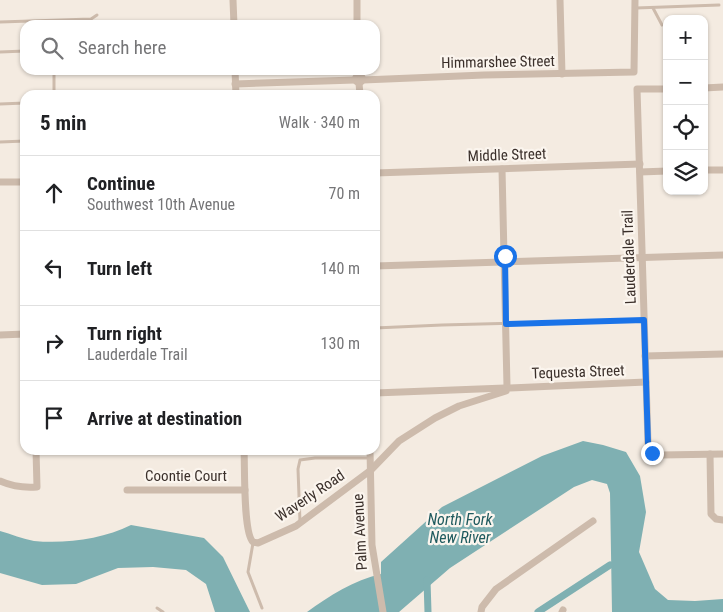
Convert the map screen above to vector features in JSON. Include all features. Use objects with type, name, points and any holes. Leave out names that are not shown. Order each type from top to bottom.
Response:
[{"type":"street","points":[[233,0],[234,20]]},
{"type":"street","points":[[356,0],[357,20]]},
{"type":"street","points":[[560,0],[562,74]]},
{"type":"street","points":[[635,0],[636,8]]},
{"type":"street","name":"Himmarshee Street","points":[[236,84],[359,78],[634,72],[636,8]]},
{"type":"street","points":[[235,75],[236,90]]},
{"type":"street","points":[[708,88],[723,87]]},
{"type":"street","name":"Lauderdale Trail","points":[[663,89],[637,89],[648,443],[652,453],[661,455],[710,454]]},
{"type":"street","name":"Middle Street","points":[[380,172],[640,168],[663,171]]},
{"type":"street","points":[[380,393],[507,388],[502,169]]},
{"type":"street","points":[[708,170],[723,170]]},
{"type":"street","points":[[0,182],[20,182]]},
{"type":"street","points":[[380,266],[723,255]]},
{"type":"street","points":[[0,335],[20,334]]},
{"type":"street","name":"Tequesta Street","points":[[645,356],[723,354]]},
{"type":"street","name":"Tequesta Street","points":[[507,388],[646,382]]},
{"type":"street","name":"Waverly Road","points":[[253,542],[264,541],[300,522],[371,470],[399,441],[435,418],[459,406],[507,388]]},
{"type":"street","points":[[719,519],[711,514],[710,454],[723,454]]},
{"type":"street","points":[[0,481],[9,485],[30,488],[37,486],[36,455]]},
{"type":"street","points":[[244,455],[249,535],[253,542]]},
{"type":"street","name":"Palm Avenue","points":[[371,455],[372,545],[383,612]]},
{"type":"street","name":"Coontie Court","points":[[127,490],[245,490]]},
{"type":"street","points":[[481,612],[482,607],[496,589],[593,521]]},
{"type":"lane","points":[[636,8],[719,5]]},
{"type":"lane","points":[[653,8],[662,26]]},
{"type":"lane","points":[[61,20],[91,19],[97,15]]},
{"type":"lane","points":[[0,22],[20,21]]},
{"type":"lane","points":[[0,52],[20,51]]},
{"type":"lane","points":[[54,75],[54,90]]},
{"type":"lane","points":[[0,104],[20,103]]},
{"type":"lane","points":[[0,142],[20,141]]},
{"type":"lane","points":[[380,328],[644,320]]},
{"type":"lane","points":[[300,522],[298,469],[300,460],[315,458],[371,458]]},
{"type":"lane","points":[[253,542],[248,572],[262,608]]},
{"type":"lane","points":[[157,608],[163,612]]},
{"type":"water","name":"North Fork New River","points":[[583,441],[626,452],[640,476],[646,512],[639,552],[655,589],[668,600],[723,599],[723,612],[612,612],[610,493],[607,484],[592,480],[574,487],[450,568],[399,612],[307,612],[342,589],[361,580],[381,574],[381,562],[442,507],[542,456]]},
{"type":"water","points":[[131,525],[204,538],[223,557],[250,612],[215,612],[206,584],[186,570],[153,567],[118,568],[76,584],[42,585],[0,573],[0,531],[34,541],[59,542],[109,534]]},
{"type":"waterway","points":[[538,612],[610,565]]},
{"type":"waterway","points":[[427,580],[428,612]]},
{"type":"route","points":[[505,256],[506,324],[644,320],[648,443],[652,453]]}]
